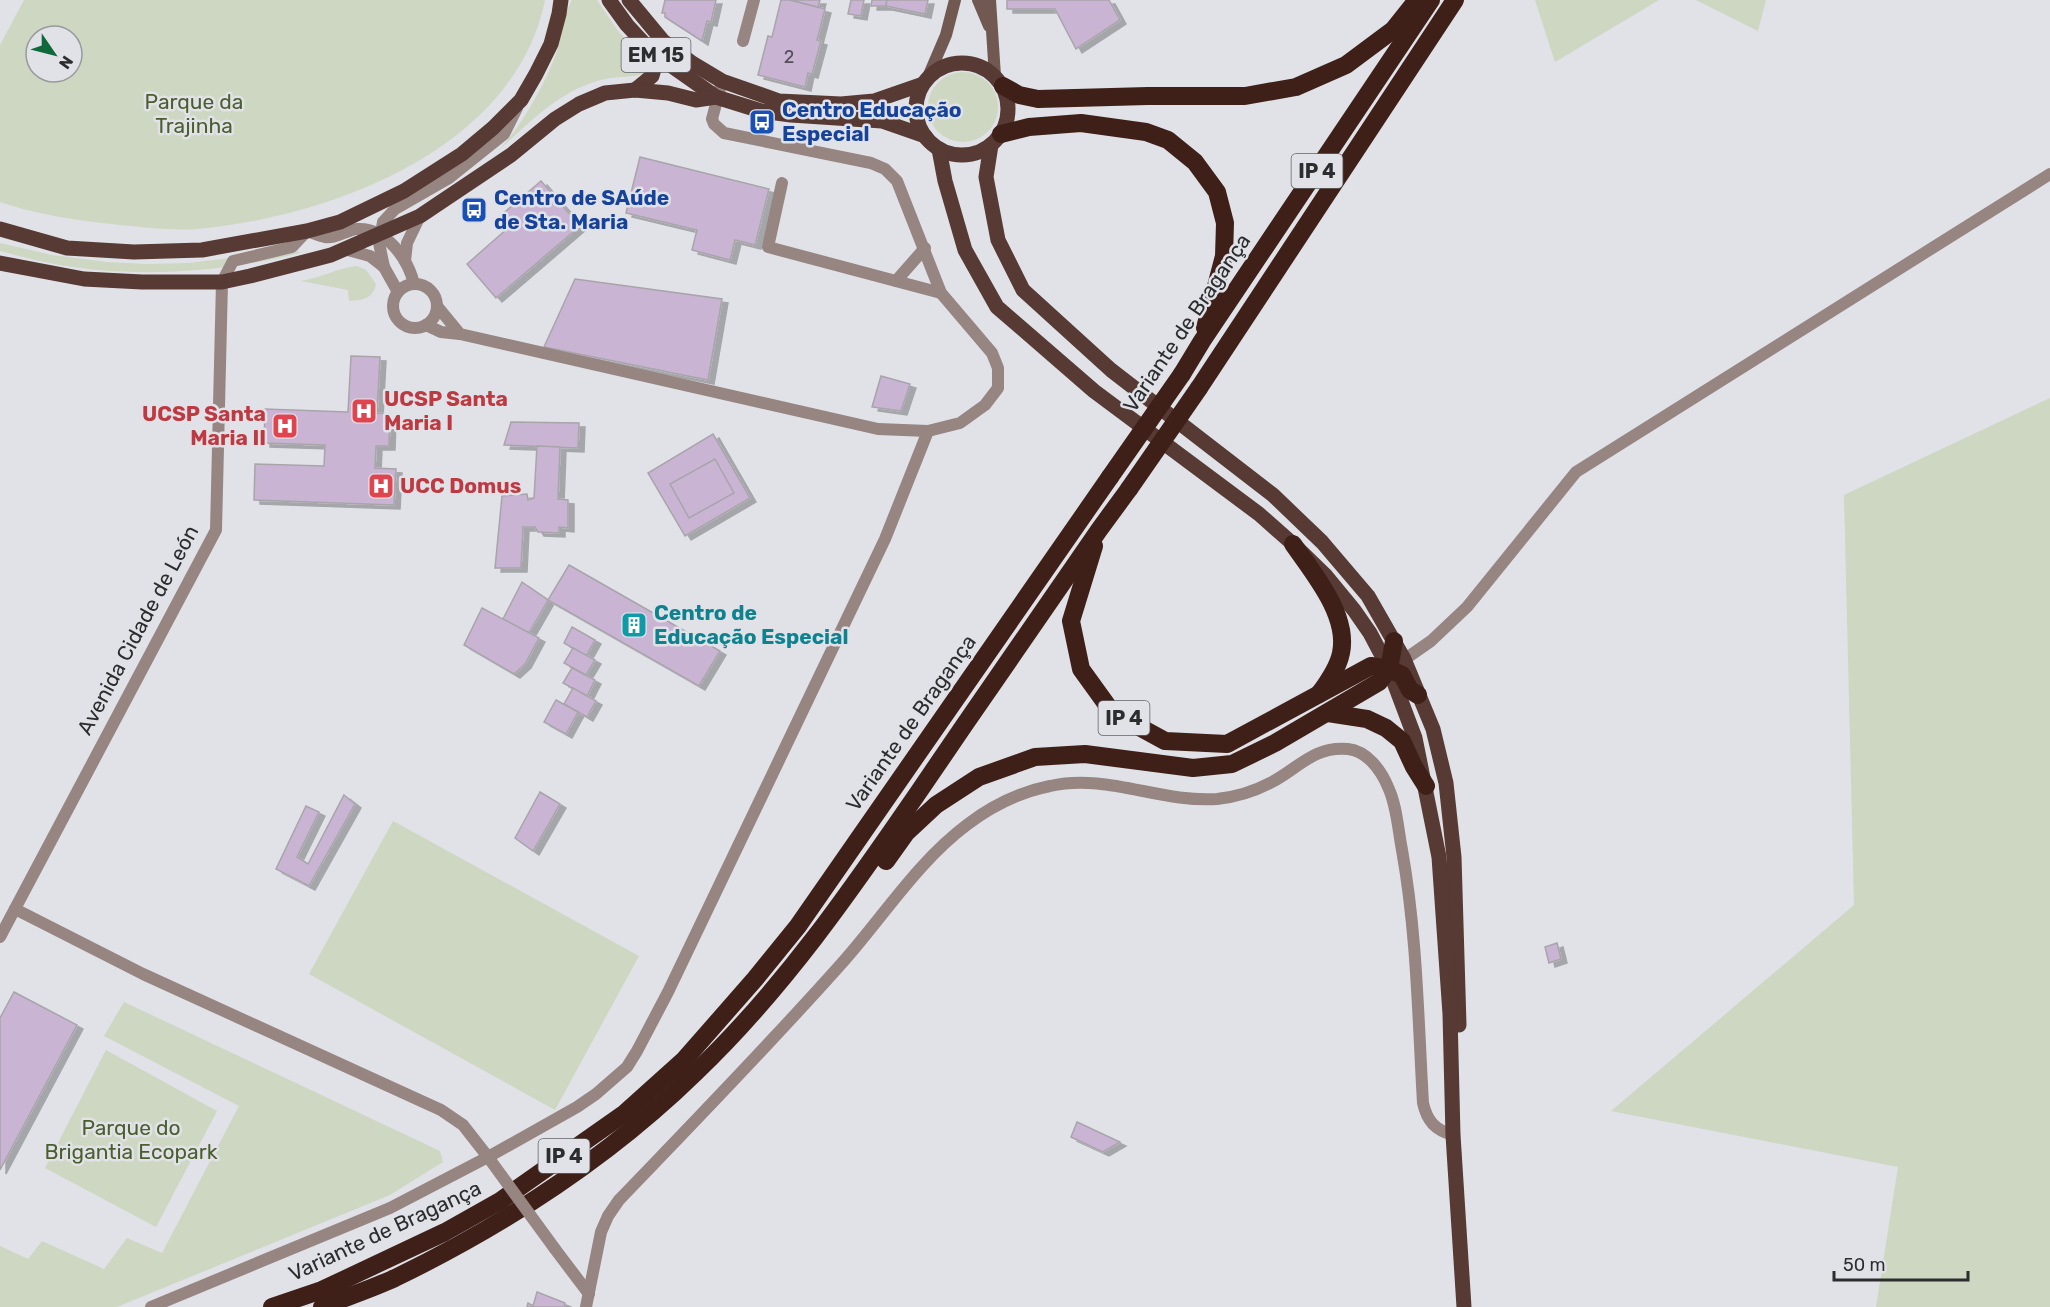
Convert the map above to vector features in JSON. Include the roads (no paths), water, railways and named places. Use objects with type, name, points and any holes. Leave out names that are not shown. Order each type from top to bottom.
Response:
[{"type":"highway","points":[[999,81],[1019,95],[1038,99],[1245,96],[1296,87],[1346,65],[1393,30],[1417,0]]},
{"type":"highway","name":"Variante de Bragança","points":[[272,1307],[322,1290],[445,1232],[500,1201],[626,1113],[684,1060],[798,926],[1182,374],[1431,0]]},
{"type":"highway","name":"Variante de Bragança","points":[[322,1307],[393,1279],[487,1230],[580,1169],[638,1125],[697,1072],[768,996],[868,866],[1199,388],[1455,0]]},
{"type":"highway","points":[[996,140],[1029,127],[1081,123],[1146,132],[1168,140],[1195,162],[1217,192],[1225,223],[1224,256],[1202,341]]},
{"type":"highway","name":"IP 4","points":[[1099,530],[1071,621],[1081,669],[1112,712],[1166,741],[1227,744],[1371,666],[1397,664]]},
{"type":"highway","name":"IP 4","points":[[1293,544],[1330,598],[1341,627],[1341,652],[1331,677],[1317,696]]},
{"type":"highway","points":[[1394,641],[1397,664],[1410,690],[1418,695]]},
{"type":"highway","points":[[868,866],[884,864],[906,833],[936,805],[979,777],[1035,757],[1085,754],[1193,768],[1232,764],[1328,713],[1378,682],[1397,664]]},
{"type":"highway","points":[[1328,713],[1349,714],[1368,719],[1386,728],[1402,741],[1426,786]]},
{"type":"main road","name":"EM 15","points":[[609,0],[627,25],[658,57],[716,97],[761,111],[882,121],[925,136]]},
{"type":"main road","name":"EM 15","points":[[629,0],[663,40],[692,63],[722,81],[779,101],[841,104],[874,100],[926,81]]},
{"type":"main road","points":[[0,229],[67,248],[134,252],[202,250],[307,231],[340,222],[404,191],[462,154],[493,128],[521,100],[551,44],[561,4]]},
{"type":"main road","points":[[635,90],[652,76],[663,40]]},
{"type":"main road","name":"EM 15","points":[[939,149],[925,136],[918,124],[916,110],[918,97],[926,81],[940,68],[954,63],[969,63],[983,67],[999,81]]},
{"type":"main road","points":[[999,81],[1007,98],[1009,110],[1006,123],[996,140],[986,177],[998,240],[1023,290],[1111,370],[1273,495],[1322,542],[1368,596],[1394,641]]},
{"type":"main road","points":[[0,263],[84,279],[222,282],[331,255],[420,216],[511,155],[555,118],[605,93],[635,90],[668,93],[696,100],[716,97]]},
{"type":"main road","points":[[939,149],[951,154],[965,155],[979,152],[996,140]]},
{"type":"main road","points":[[939,149],[945,181],[965,250],[997,307],[1094,391],[1259,514],[1293,544],[1326,576],[1397,664],[1416,738],[1439,857],[1450,1014],[1453,1135],[1464,1307]]},
{"type":"main road","points":[[1418,695],[1433,729],[1446,783],[1454,857],[1460,1014],[1453,1135]]},
{"type":"street","points":[[743,41],[754,0]]},
{"type":"street","points":[[926,81],[946,35],[955,0]]},
{"type":"street","points":[[978,0],[991,29]]},
{"type":"street","points":[[990,0],[991,29],[999,81]]},
{"type":"street","points":[[426,325],[435,314],[436,299],[427,288],[414,284],[408,285],[398,292],[393,304],[396,317],[400,322],[411,327],[426,325],[441,332],[456,331],[878,429],[928,431],[960,423],[986,405],[998,388],[998,368],[992,354],[941,293],[897,181],[885,169],[871,164],[724,133],[718,129],[712,119],[722,81]]},
{"type":"street","points":[[398,292],[384,267],[379,243],[383,222],[395,209],[449,178],[504,134],[521,100]]},
{"type":"street","points":[[1397,664],[1431,641],[1467,607],[1576,472],[2050,174]]},
{"type":"street","points":[[782,183],[768,247],[941,293]]},
{"type":"street","points":[[405,261],[407,243],[420,216]]},
{"type":"street","points":[[222,282],[233,261],[292,247],[307,231],[327,238],[358,229],[380,234],[386,238],[405,261],[414,284]]},
{"type":"street","points":[[896,281],[924,248]]},
{"type":"street","points":[[344,249],[370,256],[384,267]]},
{"type":"street","name":"Avenida Cidade de León","points":[[0,937],[216,530],[222,282]]},
{"type":"street","points":[[436,306],[456,331]]},
{"type":"street","points":[[151,1307],[390,1208],[489,1157],[596,1094],[627,1066],[637,1052],[673,981],[885,539],[928,431]]},
{"type":"street","points":[[586,1307],[601,1232],[619,1200],[728,1088],[943,845],[992,807],[1019,795],[1050,786],[1075,782],[1100,782],[1198,800],[1225,798],[1252,791],[1267,784],[1309,757],[1329,749],[1352,749],[1368,758],[1381,772],[1390,790],[1407,880],[1413,928],[1423,1103],[1426,1117],[1435,1128],[1453,1135]]},
{"type":"street","points":[[15,909],[143,974],[441,1110],[462,1125],[489,1157],[589,1294]]},
{"type":"place","name":"Centro Educação Especial","points":[[762,122]]},
{"type":"place","name":"Centro de SAúde de Sta. Maria","points":[[474,210]]},
{"type":"place","name":"UCSP Santa Maria I","points":[[364,411]]},
{"type":"place","name":"UCSP Santa Maria II","points":[[285,426]]},
{"type":"place","name":"UCC Domus","points":[[381,486]]},
{"type":"place","name":"Centro de Educação Especial","points":[[634,625]]},
{"type":"park label","name":"Parque da Trajinha","points":[[194,114]]},
{"type":"park label","name":"Parque do Brigantia Ecopark","points":[[131,1140]]}]
